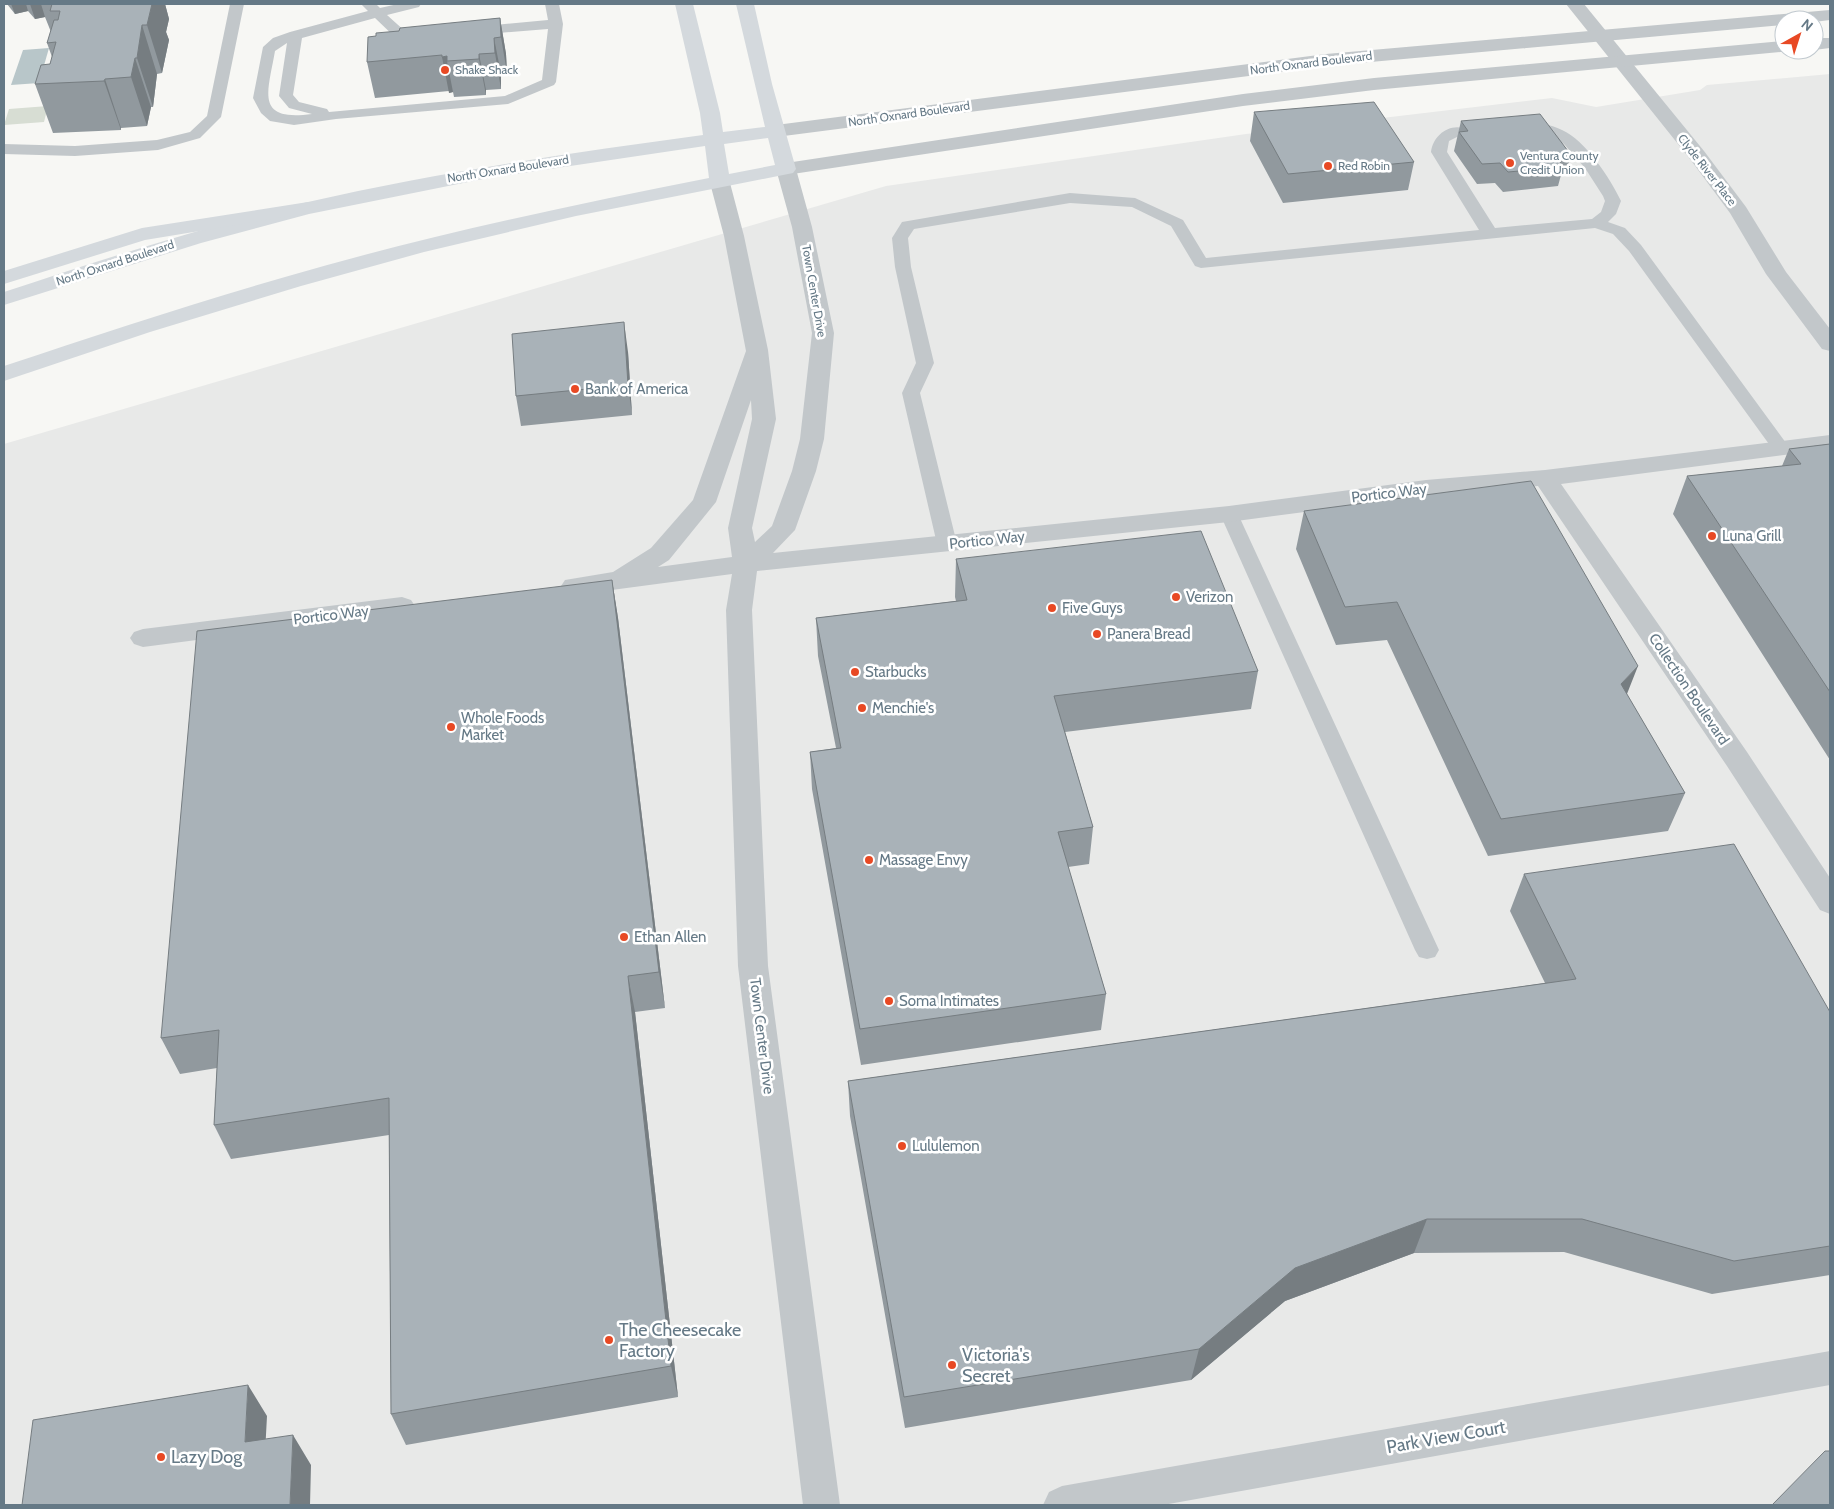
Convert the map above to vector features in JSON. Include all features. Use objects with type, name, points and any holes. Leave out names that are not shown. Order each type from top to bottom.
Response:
[{"type":"main road","name":"Town Center Drive","points":[[684,4],[714,139],[720,183]]},
{"type":"main road","name":"Town Center Drive","points":[[745,4],[786,169]]},
{"type":"main road","name":"North Oxnard Boulevard","points":[[4,299],[158,248],[308,208],[533,164],[776,132]]},
{"type":"main road","name":"North Oxnard Boulevard","points":[[4,374],[142,326],[293,281],[419,247],[576,210],[786,169]]},
{"type":"main road","points":[[4,278],[142,234],[308,208]]},
{"type":"street","name":"Clyde River Place","points":[[1575,4],[1697,155],[1739,211],[1777,274],[1830,344]]},
{"type":"street","name":"North Oxnard Boulevard","points":[[776,132],[1317,61],[1599,34],[1830,15]]},
{"type":"street","name":"North Oxnard Boulevard","points":[[786,169],[873,154],[1243,100],[1374,84],[1774,48]]},
{"type":"street","name":"Town Center Drive","points":[[746,564],[783,530],[804,471],[812,439],[822,347],[823,332],[804,237],[786,169]]},
{"type":"street","name":"Town Center Drive","points":[[720,183],[734,236],[757,350],[764,419],[740,528],[746,564],[739,610],[753,966],[822,1505]]},
{"type":"street","points":[[619,580],[660,554],[704,502],[757,350]]},
{"type":"street","name":"Portico Way","points":[[552,588],[746,564],[1229,514],[1426,488],[1545,478],[1830,442]]},
{"type":"street","name":"Collection Boulevard","points":[[1545,478],[1737,760],[1830,902]]},
{"type":"street","name":"Portico Way","points":[[143,638],[423,604]]},
{"type":"street","name":"Park View Court","points":[[1062,1505],[1830,1368]]},
{"type":"lane","points":[[4,149],[75,151],[158,145],[195,135],[214,117],[237,4]]},
{"type":"lane","points":[[414,4],[372,8],[278,41],[268,50],[260,98],[266,110],[275,118],[294,120],[336,114],[508,100],[549,82],[556,24],[552,4]]},
{"type":"lane","points":[[372,8],[404,38],[432,35]]},
{"type":"lane","points":[[461,32],[556,24]]},
{"type":"lane","points":[[295,35],[286,96],[294,105],[314,111],[336,114]]},
{"type":"lane","points":[[1508,126],[1538,127],[1558,133],[1574,142],[1607,188],[1613,201],[1608,214],[1596,223]]},
{"type":"lane","points":[[1458,131],[1446,135],[1439,144],[1439,152],[1490,234]]},
{"type":"lane","points":[[947,544],[912,393],[925,364],[903,267],[900,238],[908,225],[1070,198],[1135,203],[1177,223],[1201,263],[1596,223],[1619,232],[1635,248],[1780,447]]},
{"type":"lane","points":[[1229,514],[1427,950]]},
{"type":"shaded area","points":[[49,48],[39,83],[11,85],[23,50]]},
{"type":"shaded area","points":[[1830,74],[1830,1505],[4,1505],[4,444],[886,186],[1246,134],[1552,98],[1596,107],[1700,90],[1707,85]]},
{"type":"shaded area","points":[[48,106],[44,122],[4,125],[9,109]]},
{"type":"building","points":[[52,4],[152,4],[147,25],[142,25],[137,58],[135,58],[131,77],[105,79],[104,81],[35,84],[41,65],[50,64],[56,42],[47,43],[54,20],[58,20],[60,11],[50,11]]},
{"type":"building","points":[[500,18],[501,37],[494,38],[495,53],[479,54],[479,59],[447,61],[447,56],[442,57],[442,55],[367,62],[368,37],[376,36],[376,33],[399,31],[400,28]]},
{"type":"building","points":[[1374,102],[1414,162],[1288,174],[1254,112]]},
{"type":"building","points":[[1540,114],[1571,155],[1556,157],[1564,167],[1508,172],[1500,163],[1482,164],[1459,132],[1468,131],[1461,121]]},
{"type":"building","points":[[624,322],[628,385],[516,396],[512,334]]},
{"type":"building","points":[[1830,444],[1830,692],[1687,476],[1801,464],[1789,449]]},
{"type":"building","points":[[1531,481],[1638,666],[1621,684],[1685,793],[1501,819],[1397,602],[1345,607],[1304,511]]},
{"type":"building","points":[[1201,531],[1258,671],[1054,696],[1093,827],[1058,832],[1106,994],[860,1029],[810,752],[841,748],[816,618],[967,600],[956,559]]},
{"type":"building","points":[[612,580],[659,972],[628,976],[671,1366],[391,1414],[389,1098],[214,1125],[219,1030],[161,1038],[197,631]]},
{"type":"building","points":[[1734,844],[1830,1012],[1830,1246],[1734,1261],[1582,1219],[1427,1219],[1295,1268],[1199,1349],[904,1397],[848,1081],[1576,979],[1524,874]]},
{"type":"building","name":"Lazy Dog","points":[[248,1385],[245,1442],[293,1435],[290,1505],[22,1505],[33,1420]]},
{"type":"building","points":[[1825,1451],[1830,1451],[1830,1505],[1772,1505]]},
{"type":"place","name":"Shake Shack","points":[[445,70]]},
{"type":"place","name":"Ventura County Credit Union","points":[[1510,163]]},
{"type":"place","name":"Red Robin","points":[[1328,166]]},
{"type":"place","name":"Bank of America","points":[[575,389]]},
{"type":"place","name":"Luna Grill","points":[[1712,536]]},
{"type":"place","name":"Verizon","points":[[1176,597]]},
{"type":"place","name":"Five Guys","points":[[1052,608]]},
{"type":"place","name":"Panera Bread","points":[[1097,634]]},
{"type":"place","name":"Starbucks","points":[[855,672]]},
{"type":"place","name":"Menchie's","points":[[862,708]]},
{"type":"place","name":"Whole Foods Market","points":[[451,727]]},
{"type":"place","name":"Massage Envy","points":[[869,860]]},
{"type":"place","name":"Ethan Allen","points":[[624,937]]},
{"type":"place","name":"Soma Intimates","points":[[889,1001]]},
{"type":"place","name":"Lululemon","points":[[902,1146]]},
{"type":"place","name":"The Cheesecake Factory","points":[[609,1340]]},
{"type":"place","name":"Victoria's Secret","points":[[952,1365]]},
{"type":"place","name":"Lazy Dog","points":[[161,1457]]}]
